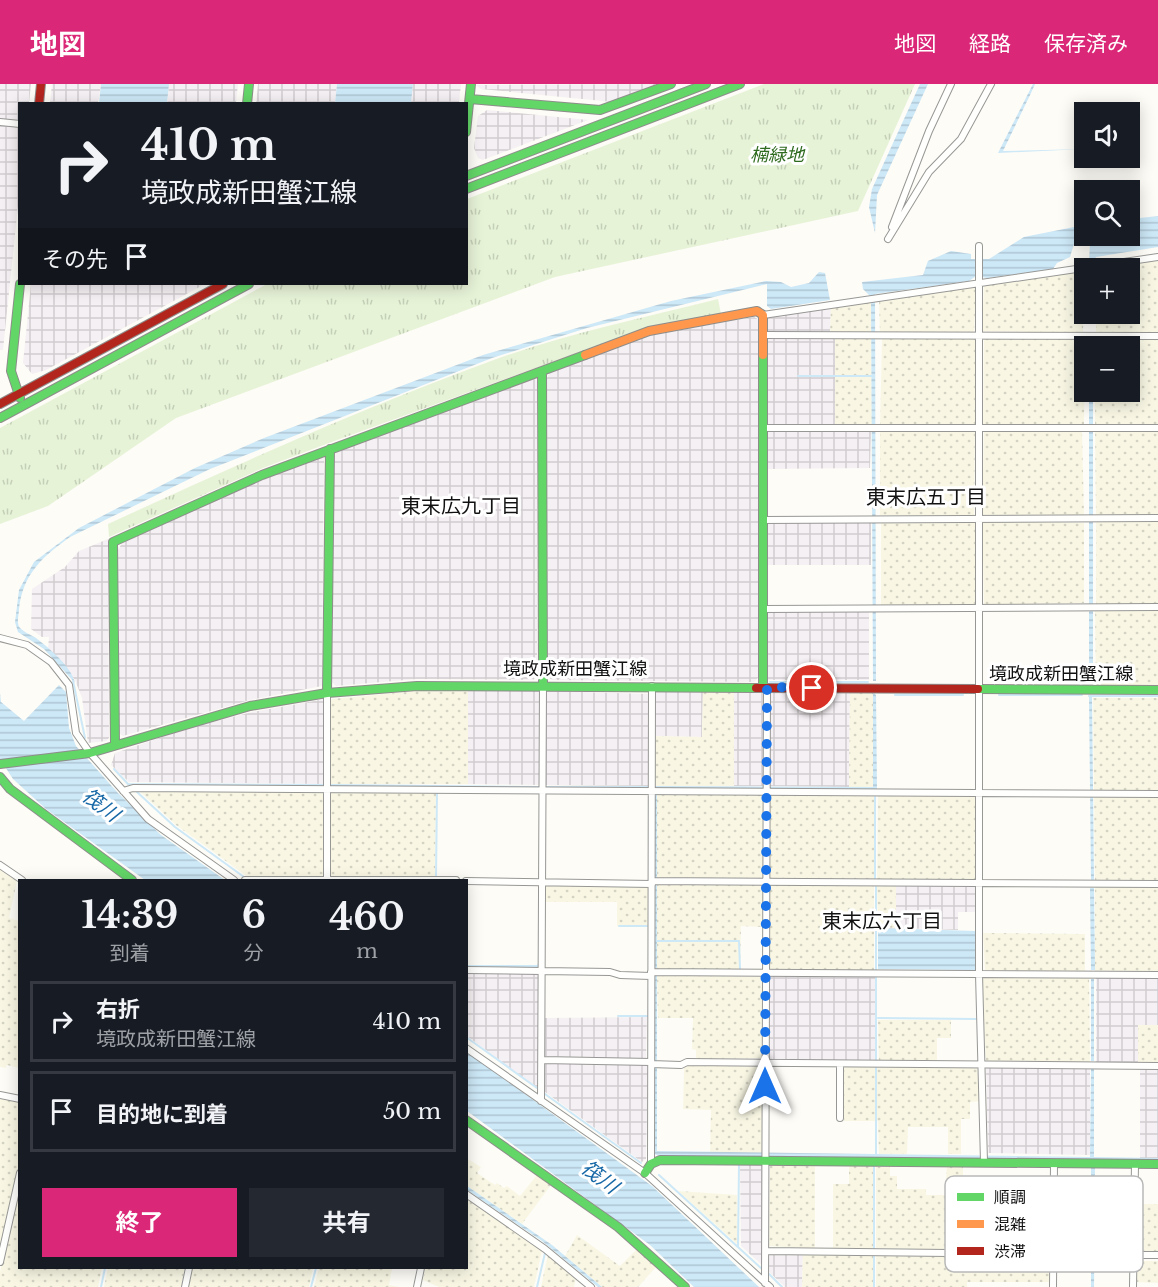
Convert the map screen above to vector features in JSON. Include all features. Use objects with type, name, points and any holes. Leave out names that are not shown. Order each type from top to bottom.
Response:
[{"type":"street","points":[[39,102],[41,84]]},
{"type":"street","points":[[247,102],[249,84]]},
{"type":"street","points":[[468,116],[471,84]]},
{"type":"street","points":[[470,99],[600,110],[671,84]]},
{"type":"street","points":[[468,175],[706,84]]},
{"type":"street","points":[[468,186],[740,84]]},
{"type":"street","points":[[951,84],[925,141],[888,239],[929,172],[961,139],[991,84]]},
{"type":"street","points":[[0,122],[18,124]]},
{"type":"street","points":[[979,249],[979,974],[984,1159]]},
{"type":"street","points":[[1140,260],[1158,257]]},
{"type":"street","points":[[115,745],[113,542],[262,475],[649,331],[757,311],[763,315],[980,281],[1074,269]]},
{"type":"street","points":[[20,285],[11,371],[22,406]]},
{"type":"street","points":[[0,404],[221,285]]},
{"type":"street","points":[[0,418],[242,285]]},
{"type":"street","points":[[763,315],[762,519],[766,789],[767,1285]]},
{"type":"street","points":[[762,335],[1158,336]]},
{"type":"street","points":[[541,1101],[542,372]]},
{"type":"street","points":[[763,428],[1158,428]]},
{"type":"street","points":[[327,879],[330,449]]},
{"type":"street","points":[[762,519],[1158,518]]},
{"type":"street","points":[[763,609],[1158,607]]},
{"type":"street","points":[[0,638],[14,640],[36,650],[58,669],[69,685],[76,733],[90,753],[148,819],[233,879]]},
{"type":"street","name":"境政成新田蟹江線","points":[[0,764],[90,753],[250,706],[327,693],[417,686],[1158,690]]},
{"type":"street","points":[[645,1173],[651,1164],[654,1064],[652,686]]},
{"type":"street","points":[[0,777],[18,795],[131,879]]},
{"type":"street","points":[[123,791],[133,788],[543,791],[766,789],[980,794],[1158,794]]},
{"type":"street","points":[[0,865],[21,879]]},
{"type":"street","points":[[468,880],[980,885],[1158,884]]},
{"type":"street","points":[[468,970],[610,972],[620,975],[654,973],[1158,975]]},
{"type":"street","points":[[468,1049],[645,1173],[767,1285]]},
{"type":"street","points":[[542,1060],[681,1065],[687,1062],[1158,1066]]},
{"type":"street","points":[[840,1064],[840,1118]]},
{"type":"street","points":[[0,1095],[18,1099]]},
{"type":"street","points":[[468,1121],[618,1227],[685,1287]]},
{"type":"street","points":[[651,1164],[660,1160],[766,1157],[984,1159],[1054,1164],[1158,1164]]},
{"type":"street","points":[[1054,1164],[1054,1176]]},
{"type":"street","points":[[1135,1164],[1135,1176]]},
{"type":"street","points":[[0,1262],[18,1182]]},
{"type":"street","points":[[468,1195],[545,1250],[591,1287]]},
{"type":"street","points":[[766,1251],[945,1253]]},
{"type":"street","points":[[185,1287],[189,1269]]},
{"type":"street","points":[[417,1287],[421,1269]]},
{"type":"shaded area","points":[[0,84],[31,84],[29,102],[18,102],[18,206],[3,350],[0,350]]},
{"type":"shaded area","points":[[52,84],[101,84],[98,102],[50,102]]},
{"type":"shaded area","points":[[169,84],[238,84],[236,102],[167,102]]},
{"type":"shaded area","points":[[258,84],[337,84],[335,102],[256,102]]},
{"type":"shaded area","points":[[413,84],[461,84],[459,102],[411,102]]},
{"type":"shaded area","points":[[659,84],[613,102],[481,89],[476,85]]},
{"type":"shaded area","points":[[487,110],[588,120],[483,160],[478,158],[474,148],[478,116]]},
{"type":"shaded area","points":[[1158,259],[1158,333],[1096,333],[1096,324],[1140,324],[1140,262]]},
{"type":"shaded area","points":[[1074,272],[1074,324],[1083,324],[1083,333],[982,331],[984,285]]},
{"type":"shaded area","points":[[31,285],[203,285],[46,370],[32,374],[23,363]]},
{"type":"shaded area","points":[[973,287],[976,289],[974,334],[880,333],[879,301]]},
{"type":"shaded area","points":[[871,301],[871,332],[830,333],[831,307]]},
{"type":"shaded area","points":[[831,307],[830,333],[767,333],[768,316]]},
{"type":"shaded area","points":[[754,317],[758,319],[758,678],[754,682],[552,680],[548,677],[547,378],[550,372],[652,335]]},
{"type":"shaded area","points":[[768,337],[835,337],[835,425],[766,424]]},
{"type":"shaded area","points":[[835,337],[871,338],[872,424],[835,425]]},
{"type":"shaded area","points":[[882,338],[976,338],[976,423],[973,425],[880,425]]},
{"type":"shaded area","points":[[984,338],[1074,339],[1074,402],[1084,402],[1084,425],[983,425]]},
{"type":"shaded area","points":[[1140,338],[1158,338],[1158,425],[1095,425],[1095,402],[1140,402]]},
{"type":"shaded area","points":[[534,379],[537,381],[537,676],[533,680],[417,679],[336,686],[332,682],[334,457],[338,450]]},
{"type":"shaded area","points":[[871,430],[870,468],[766,469],[768,431]]},
{"type":"shaded area","points":[[975,430],[974,516],[880,515],[880,431]]},
{"type":"shaded area","points":[[984,430],[1082,430],[1084,515],[985,517],[982,514]]},
{"type":"shaded area","points":[[1095,430],[1158,430],[1158,515],[1096,515]]},
{"type":"shaded area","points":[[321,457],[324,458],[322,686],[250,700],[123,736],[119,733],[118,550],[122,543],[226,494]]},
{"type":"shaded area","points":[[1096,520],[1158,520],[1158,605],[1096,606]]},
{"type":"shaded area","points":[[767,521],[871,521],[871,565],[766,565]]},
{"type":"shaded area","points":[[976,521],[975,605],[881,605],[881,522]]},
{"type":"shaded area","points":[[982,521],[1084,523],[1084,603],[984,605]]},
{"type":"shaded area","points":[[108,539],[109,738],[106,741],[88,743],[82,698],[75,680],[48,649],[49,637],[42,637],[31,629],[32,589],[65,567],[79,551]]},
{"type":"shaded area","points":[[1095,610],[1158,610],[1158,686],[1096,686]]},
{"type":"shaded area","points":[[768,611],[869,612],[869,680],[767,680]]},
{"type":"shaded area","points":[[655,690],[703,691],[702,737],[655,736]]},
{"type":"shaded area","points":[[417,691],[468,691],[468,784],[330,784],[330,701]]},
{"type":"shaded area","points":[[468,691],[541,691],[541,785],[468,784]]},
{"type":"shaded area","points":[[545,691],[650,694],[649,786],[545,785]]},
{"type":"shaded area","points":[[703,691],[734,691],[734,786],[654,786],[655,736],[702,737]]},
{"type":"shaded area","points":[[734,691],[761,691],[764,694],[764,786],[734,786]]},
{"type":"shaded area","points":[[771,692],[850,692],[849,787],[769,786],[769,696]]},
{"type":"shaded area","points":[[850,692],[873,692],[873,787],[849,787]]},
{"type":"shaded area","points":[[1093,698],[1158,698],[1158,792],[1094,792]]},
{"type":"shaded area","points":[[325,699],[325,784],[129,782],[111,765],[115,753],[189,728],[252,712]]},
{"type":"shaded area","points":[[137,789],[325,791],[324,879],[251,879],[176,825]]},
{"type":"shaded area","points":[[330,791],[436,792],[435,878],[330,877]]},
{"type":"shaded area","points":[[657,794],[874,795],[874,882],[657,879]]},
{"type":"shaded area","points":[[878,794],[974,795],[977,798],[977,881],[877,881]]},
{"type":"shaded area","points":[[1094,796],[1158,796],[1158,882],[1095,882]]},
{"type":"shaded area","points":[[0,869],[17,881],[9,918],[18,921],[18,1068],[7,1065],[6,1068],[0,1067]]},
{"type":"shaded area","points":[[547,883],[648,887],[649,926],[617,926],[617,902],[544,902]]},
{"type":"shaded area","points":[[657,883],[763,884],[763,927],[741,926],[740,970],[657,969]]},
{"type":"shaded area","points":[[771,884],[874,886],[874,971],[767,969],[769,886]]},
{"type":"shaded area","points":[[877,886],[896,886],[896,928],[878,927]]},
{"type":"shaded area","points":[[896,886],[975,887],[977,912],[958,912],[958,930],[896,928]]},
{"type":"shaded area","points":[[1158,886],[1158,972],[1095,972],[1095,887]]},
{"type":"shaded area","points":[[983,933],[1085,934],[1085,972],[985,971]]},
{"type":"shaded area","points":[[468,974],[538,974],[539,1089],[468,1037]]},
{"type":"shaded area","points":[[657,975],[762,977],[762,1058],[696,1059],[696,1050],[692,1049],[693,1018],[658,1018]]},
{"type":"shaded area","points":[[768,976],[875,976],[875,1061],[768,1059]]},
{"type":"shaded area","points":[[985,977],[1089,978],[1090,1063],[986,1063],[982,980]]},
{"type":"shaded area","points":[[1096,977],[1158,978],[1158,1025],[1138,1025],[1138,1064],[1096,1064]]},
{"type":"shaded area","points":[[647,1017],[646,1060],[544,1056],[545,1018]]},
{"type":"shaded area","points":[[878,1020],[951,1020],[951,1038],[937,1038],[937,1062],[879,1061]]},
{"type":"shaded area","points":[[1138,1025],[1158,1025],[1158,1064],[1138,1064]]},
{"type":"shaded area","points":[[545,1062],[648,1065],[646,1159],[642,1162],[545,1092]]},
{"type":"shaded area","points":[[688,1065],[762,1067],[762,1154],[710,1153],[711,1110],[683,1109],[684,1068]]},
{"type":"shaded area","points":[[844,1067],[977,1067],[980,1101],[970,1102],[970,1119],[961,1119],[961,1154],[948,1154],[948,1127],[908,1127],[907,1154],[879,1154],[878,1121],[844,1121]]},
{"type":"shaded area","points":[[986,1068],[1090,1068],[1090,1155],[988,1153]]},
{"type":"shaded area","points":[[1140,1068],[1158,1068],[1158,1158],[1140,1158]]},
{"type":"shaded area","points":[[0,1098],[18,1102],[18,1168],[0,1252]]},
{"type":"shaded area","points":[[468,1159],[481,1167],[477,1173],[495,1185],[497,1183],[504,1188],[507,1186],[520,1196],[537,1175],[551,1185],[522,1224],[468,1187]]},
{"type":"shaded area","points":[[740,1164],[764,1164],[763,1266],[741,1246]]},
{"type":"shaded area","points":[[770,1164],[815,1164],[815,1249],[769,1246]]},
{"type":"shaded area","points":[[849,1164],[873,1165],[873,1249],[833,1249],[833,1184],[849,1184]]},
{"type":"shaded area","points":[[947,1165],[963,1165],[963,1176],[946,1176]]},
{"type":"shaded area","points":[[876,1167],[890,1167],[890,1176],[897,1176],[897,1189],[926,1189],[926,1195],[945,1195],[945,1250],[876,1248]]},
{"type":"shaded area","points":[[18,1188],[18,1269],[102,1269],[98,1287],[0,1287],[0,1272]]},
{"type":"shaded area","points":[[678,1191],[737,1195],[738,1245]]},
{"type":"shaded area","points":[[468,1198],[542,1250],[534,1287],[439,1287],[423,1280],[425,1269],[468,1269]]},
{"type":"shaded area","points":[[1143,1204],[1158,1204],[1158,1253],[1143,1253]]},
{"type":"shaded area","points":[[577,1235],[620,1266],[637,1249],[656,1267],[638,1287],[602,1287],[565,1256]]},
{"type":"shaded area","points":[[772,1252],[803,1253],[802,1287],[785,1287],[769,1272],[769,1254]]},
{"type":"shaded area","points":[[803,1253],[873,1254],[873,1287],[802,1287]]},
{"type":"shaded area","points":[[548,1254],[576,1278],[574,1287],[541,1287]]},
{"type":"shaded area","points":[[876,1256],[945,1256],[945,1272],[1050,1272],[1050,1282],[967,1282],[967,1287],[876,1287]]},
{"type":"shaded area","points":[[1143,1261],[1158,1261],[1158,1283],[1136,1282],[1136,1272],[1143,1272]]},
{"type":"shaded area","points":[[108,1269],[185,1269],[181,1287],[104,1287]]},
{"type":"shaded area","points":[[191,1269],[313,1269],[309,1287],[187,1287]]},
{"type":"shaded area","points":[[319,1269],[392,1269],[389,1285],[399,1287],[314,1287]]},
{"type":"green space","name":"楠緑地","points":[[764,84],[915,84],[858,211],[555,277],[176,418],[48,506],[0,524],[0,428],[265,285],[468,285],[468,199]]},
{"type":"green space","points":[[718,299],[721,314],[651,326],[329,443],[263,468],[109,537],[108,524],[298,439],[442,379],[519,351]]},
{"type":"water","points":[[101,84],[169,84],[167,102],[99,102]]},
{"type":"water","points":[[337,84],[413,84],[411,102],[335,102]]},
{"type":"water","points":[[920,84],[928,84],[877,195],[875,233],[869,207],[872,189]]},
{"type":"water","points":[[1035,84],[1003,151],[1074,149],[998,153]]},
{"type":"water","points":[[1158,216],[1158,247],[1089,258],[1090,246],[1140,246],[1140,218]]},
{"type":"water","points":[[1074,227],[1074,244],[1070,257],[1057,263],[1053,269],[987,278],[976,276],[969,281],[875,294],[876,681],[873,681],[871,297],[863,289],[862,282],[923,275],[928,261],[951,251],[971,254],[971,259],[989,259],[1024,237]]},
{"type":"water","points":[[819,272],[825,273],[830,300],[771,309],[767,306],[767,284],[587,328],[492,358],[210,469],[70,537],[43,559],[30,576],[21,597],[19,626],[59,658],[75,683],[44,649],[18,632],[15,622],[19,590],[34,562],[79,528],[195,468],[264,438],[483,355],[671,301],[766,281],[781,282],[791,287],[809,283]]},
{"type":"water","points":[[1089,402],[1093,402],[1093,682],[1089,682]]},
{"type":"water","name":"筏川","points":[[59,685],[66,692],[69,728],[76,746],[118,793],[161,835],[224,879],[144,879],[46,809],[13,779],[0,759],[0,693],[1,702],[24,721]]},
{"type":"water","points":[[873,692],[876,695],[877,789],[654,788],[654,786],[873,787]]},
{"type":"water","points":[[1089,696],[1092,696],[1094,880],[1091,880]]},
{"type":"water","points":[[654,794],[657,794],[657,1151],[1090,1157],[1091,1069],[1094,1069],[1094,1157],[1158,1158],[1158,1161],[662,1157],[654,1154]]},
{"type":"water","points":[[1090,888],[1094,888],[1095,970],[1091,970]]},
{"type":"water","points":[[878,928],[975,931],[975,970],[878,969]]},
{"type":"water","points":[[1091,979],[1094,979],[1094,1061],[1091,1061]]},
{"type":"water","name":"筏川","points":[[468,1053],[652,1186],[759,1287],[694,1287],[650,1245],[468,1112]]},
{"type":"water","points":[[1091,1167],[1095,1167],[1095,1176],[1091,1176]]},
{"type":"water","points":[[468,1187],[552,1245],[602,1287],[598,1287],[542,1241],[468,1191]]},
{"type":"water","points":[[1091,1272],[1094,1272],[1094,1287],[1091,1287]]},
{"type":"waterway","points":[[798,376],[873,376]]},
{"type":"waterway","points":[[73,681],[85,738]]},
{"type":"waterway","points":[[770,682],[868,682]]},
{"type":"waterway","points":[[895,695],[963,695]]},
{"type":"waterway","points":[[999,695],[1082,695]]},
{"type":"waterway","points":[[1089,696],[1158,696]]},
{"type":"waterway","points":[[114,769],[128,784],[324,785]]},
{"type":"waterway","points":[[330,785],[541,787]]},
{"type":"waterway","points":[[545,787],[649,787]]},
{"type":"waterway","points":[[137,792],[175,827],[244,877]]},
{"type":"waterway","points":[[436,877],[437,793]]},
{"type":"waterway","points":[[875,797],[875,881]]},
{"type":"waterway","points":[[876,887],[876,970]]},
{"type":"waterway","points":[[619,926],[647,926]]},
{"type":"waterway","points":[[657,941],[739,941],[740,969]]},
{"type":"waterway","points":[[468,966],[538,966],[539,963]]},
{"type":"waterway","points":[[876,977],[876,1061]]},
{"type":"waterway","points":[[618,1016],[647,1016]]},
{"type":"waterway","points":[[878,1018],[976,1019]]},
{"type":"waterway","points":[[468,1038],[537,1088]]},
{"type":"waterway","points":[[876,1066],[876,1156]]},
{"type":"waterway","points":[[545,1094],[641,1163]]},
{"type":"waterway","points":[[738,1247],[739,1164]]},
{"type":"waterway","points":[[874,1165],[874,1249]]},
{"type":"waterway","points":[[659,1175],[762,1269]]},
{"type":"waterway","points":[[537,1287],[545,1253]]},
{"type":"waterway","points":[[874,1254],[874,1287]]},
{"type":"waterway","points":[[101,1287],[105,1269]]},
{"type":"waterway","points":[[311,1287],[316,1269]]},
{"type":"waterway","points":[[769,1274],[782,1287]]},
{"type":"traffic: fast","points":[[247,102],[249,84]]},
{"type":"traffic: fast","points":[[468,113],[471,84]]},
{"type":"traffic: fast","points":[[470,99],[600,110],[671,84]]},
{"type":"traffic: fast","points":[[468,175],[706,84]]},
{"type":"traffic: fast","points":[[468,188],[740,84]]},
{"type":"traffic: fast","points":[[20,285],[11,371],[20,398]]},
{"type":"traffic: fast","points":[[0,418],[247,285]]},
{"type":"traffic: fast","points":[[115,745],[113,542],[262,475],[585,355]]},
{"type":"traffic: fast","points":[[763,355],[763,687]]},
{"type":"traffic: fast","points":[[542,372],[543,685]]},
{"type":"traffic: fast","points":[[327,693],[330,449]]},
{"type":"traffic: fast","points":[[0,764],[90,753],[250,706],[327,693],[417,686],[756,688]]},
{"type":"traffic: fast","points":[[978,689],[1158,690]]},
{"type":"traffic: fast","points":[[0,777],[10,789],[131,879]]},
{"type":"traffic: fast","points":[[468,1121],[618,1227],[685,1287]]},
{"type":"traffic: fast","points":[[645,1173],[651,1164],[660,1160],[1158,1164]]},
{"type":"traffic: slow","points":[[585,355],[649,331],[757,311],[763,315],[763,355]]},
{"type":"traffic: jam","points":[[39,102],[41,84]]},
{"type":"traffic: jam","points":[[0,404],[221,285]]},
{"type":"traffic: jam","points":[[756,688],[978,689]]},
{"type":"district","name":"東末広五丁目","points":[[926,497]]},
{"type":"district","name":"東末広九丁目","points":[[461,506]]},
{"type":"district","name":"東末広六丁目","points":[[882,921]]},
{"type":"route","points":[[765,1086],[767,687],[812,688]]}]
